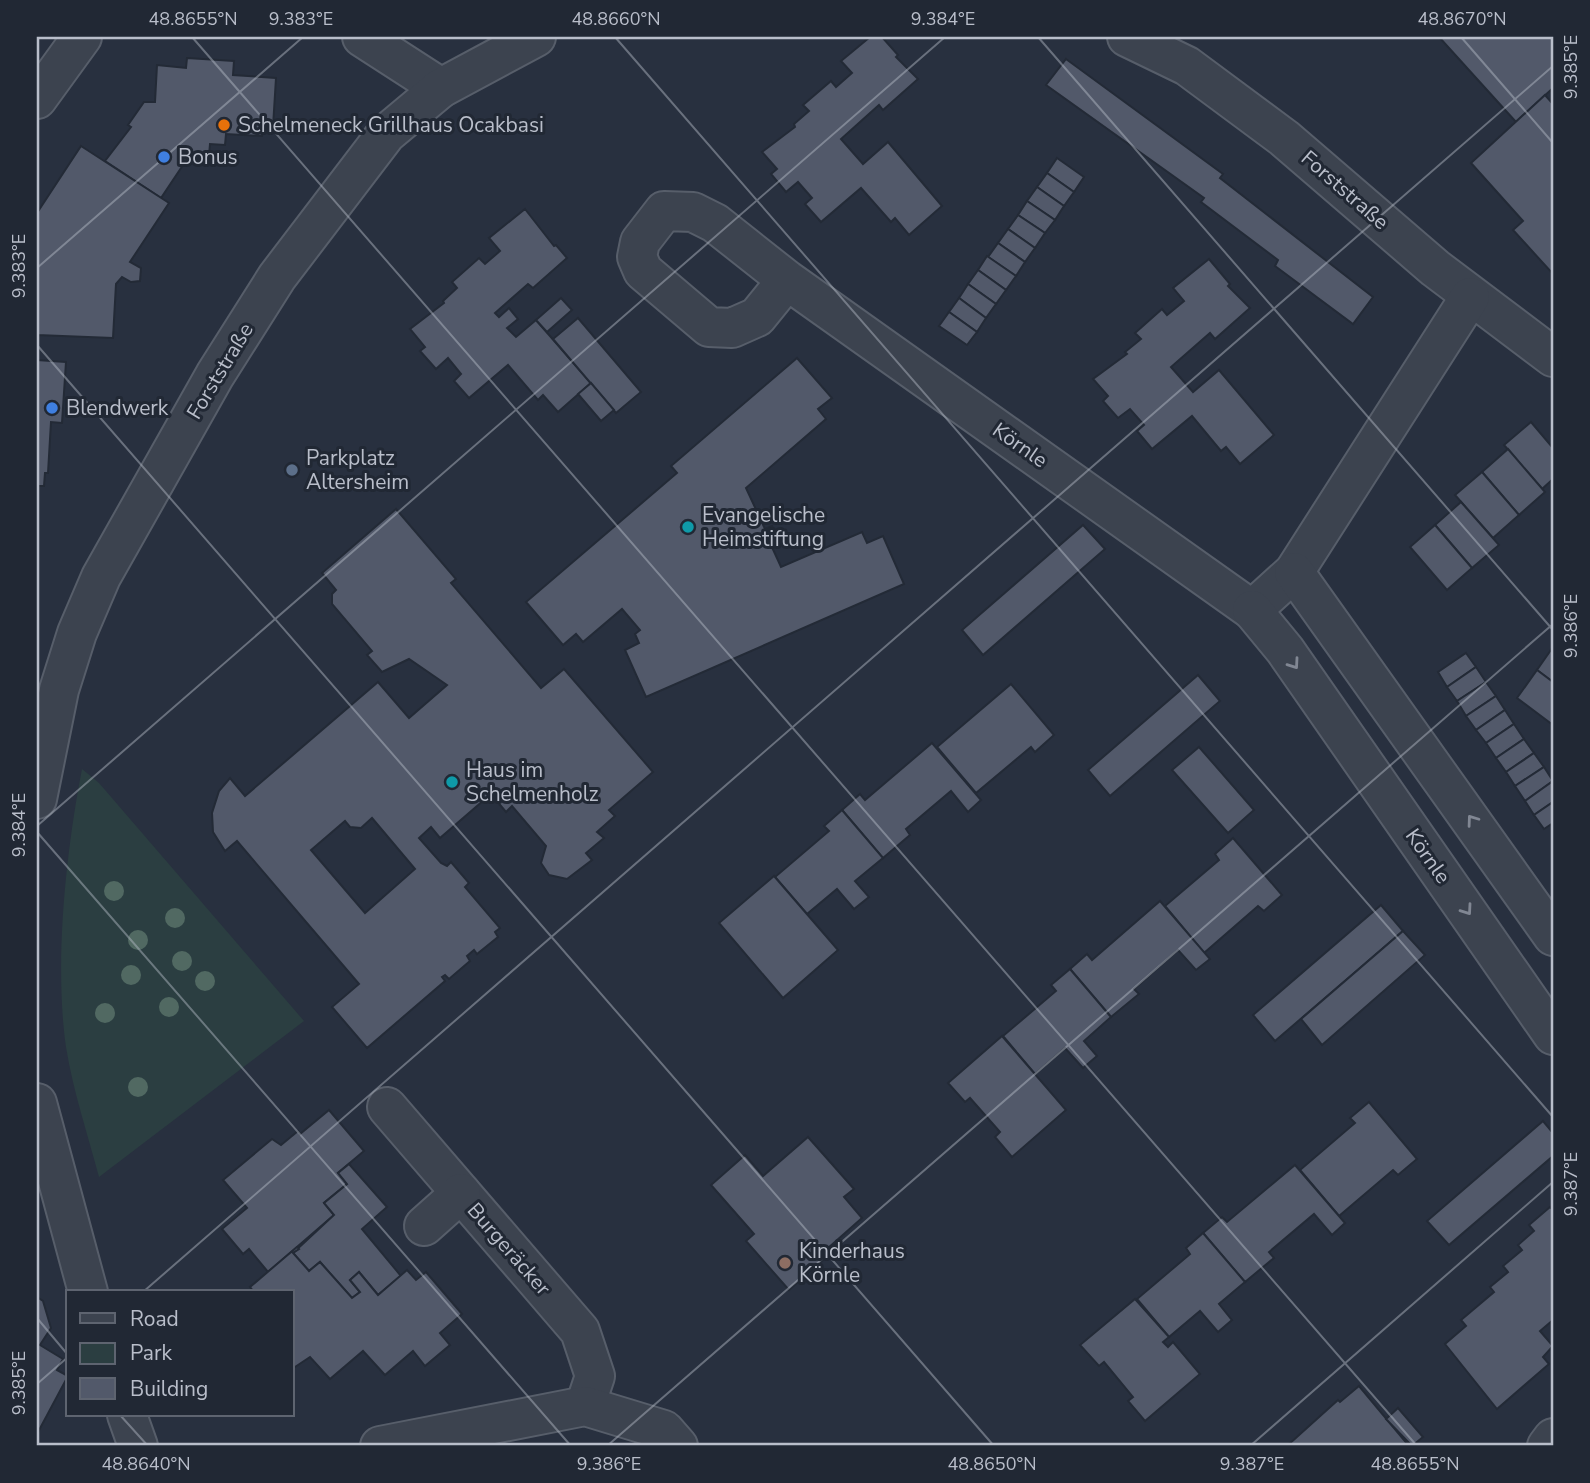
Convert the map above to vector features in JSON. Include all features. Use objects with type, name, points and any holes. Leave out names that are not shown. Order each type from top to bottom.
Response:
[{"type":"street","points":[[37,99],[82,37]]},
{"type":"street","points":[[362,37],[441,88]]},
{"type":"street","name":"Forststraße","points":[[37,799],[59,690],[77,633],[101,577],[215,375],[277,277],[386,134],[441,88],[536,37]]},
{"type":"street","name":"Forststraße","points":[[1127,37],[1187,66],[1284,138],[1470,297],[1553,357]]},
{"type":"street","name":"Körnle","points":[[787,280],[1252,610],[1285,650],[1553,1035]]},
{"type":"street","points":[[1252,610],[1294,572],[1470,297]]},
{"type":"street","points":[[1294,572],[1553,936]]},
{"type":"street","points":[[37,1103],[87,1290]]},
{"type":"street","name":"Burgeräcker","points":[[387,1108],[580,1331],[595,1376],[585,1406]]},
{"type":"street","points":[[424,1226],[461,1194]]},
{"type":"street","points":[[380,1446],[585,1406],[664,1430],[678,1446]]},
{"type":"street","points":[[127,1416],[138,1446]]},
{"type":"street","points":[[1547,1446],[1553,1438]]},
{"type":"green space","points":[[82,769],[99,783],[304,1021],[99,1177],[66,1047],[61,980],[67,871]]},
{"type":"building","points":[[870,37],[882,37],[898,55],[896,57],[918,79],[883,110],[879,105],[841,139],[863,164],[888,142],[942,206],[909,235],[895,218],[891,222],[861,188],[821,222],[805,204],[812,198],[798,182],[786,192],[771,174],[777,169],[762,152],[795,127],[794,124],[809,111],[803,105],[831,81],[836,87],[852,73],[841,61]]},
{"type":"building","points":[[1439,37],[1553,37],[1553,88],[1516,122]]},
{"type":"building","points":[[187,58],[234,61],[233,75],[276,78],[273,127],[263,126],[262,136],[226,134],[225,145],[210,144],[209,156],[200,158],[191,153],[161,198],[105,161],[131,127],[128,125],[144,102],[155,102],[157,65],[186,68]]},
{"type":"building","points":[[1066,59],[1223,174],[1220,178],[1373,297],[1353,324],[1275,266],[1278,260],[1201,202],[1204,198],[1046,85]]},
{"type":"building","points":[[1545,95],[1553,104],[1553,274],[1513,230],[1523,221],[1471,163]]},
{"type":"building","points":[[81,146],[169,203],[130,262],[141,268],[140,281],[131,282],[122,277],[116,284],[113,338],[37,335],[37,213]]},
{"type":"building","points":[[1057,158],[1084,177],[1074,192],[1047,173]]},
{"type":"building","points":[[1047,173],[1074,192],[1064,206],[1037,187]]},
{"type":"building","points":[[1037,187],[1064,206],[1055,220],[1027,201]]},
{"type":"building","points":[[1027,201],[1055,220],[1045,233],[1018,215]]},
{"type":"building","points":[[525,209],[567,258],[533,288],[528,284],[495,313],[499,317],[509,308],[518,319],[507,328],[516,337],[536,320],[591,383],[558,412],[543,395],[538,400],[508,365],[469,398],[454,381],[461,374],[448,358],[436,369],[420,351],[425,347],[410,329],[444,303],[457,288],[452,282],[479,258],[485,264],[500,251],[489,238]]},
{"type":"building","points":[[1018,215],[1045,233],[1035,248],[1008,229]]},
{"type":"building","points":[[1008,229],[1035,248],[1025,262],[998,243]]},
{"type":"building","points":[[998,243],[1025,262],[1016,276],[988,257]]},
{"type":"building","points":[[987,256],[1016,276],[1006,290],[978,270]]},
{"type":"building","points":[[1209,259],[1230,284],[1228,286],[1250,308],[1215,339],[1210,333],[1171,367],[1193,392],[1219,370],[1274,435],[1240,464],[1226,447],[1221,451],[1192,416],[1152,449],[1137,431],[1144,425],[1130,409],[1118,418],[1103,401],[1108,396],[1093,379],[1127,354],[1125,352],[1141,339],[1135,333],[1162,309],[1167,315],[1184,301],[1173,288]]},
{"type":"building","points":[[978,270],[1006,290],[996,304],[968,284]]},
{"type":"building","points":[[968,284],[996,304],[986,318],[959,298]]},
{"type":"building","points":[[561,298],[572,310],[547,332],[536,320]]},
{"type":"building","points":[[959,298],[986,318],[977,332],[949,312]]},
{"type":"building","points":[[949,312],[977,332],[967,345],[939,326]]},
{"type":"building","points":[[578,318],[641,392],[616,413],[553,339]]},
{"type":"building","name":"Evangelische Heimstiftung","points":[[797,358],[832,398],[818,409],[826,419],[746,488],[765,529],[772,526],[779,542],[771,545],[781,567],[862,532],[867,543],[883,536],[904,584],[646,697],[625,650],[639,643],[635,634],[640,630],[622,609],[583,642],[576,634],[563,645],[526,602],[677,473],[671,466]]},
{"type":"building","points":[[37,360],[66,362],[62,423],[51,422],[48,473],[45,473],[44,486],[37,486]]},
{"type":"building","points":[[591,383],[614,410],[601,421],[578,394]]},
{"type":"building","points":[[1531,422],[1553,448],[1553,479],[1542,489],[1504,445]]},
{"type":"building","points":[[1508,449],[1545,492],[1519,515],[1482,472]]},
{"type":"building","points":[[1482,472],[1519,515],[1493,538],[1455,495]]},
{"type":"building","points":[[1461,502],[1499,545],[1472,568],[1435,525]]},
{"type":"building","name":"Haus im Schelmenholz","points":[[396,509],[456,579],[451,583],[541,688],[564,669],[653,772],[609,810],[615,816],[597,832],[604,838],[586,853],[592,860],[567,879],[549,875],[541,863],[546,846],[512,806],[506,812],[491,794],[440,838],[431,827],[419,838],[441,863],[447,866],[451,862],[469,883],[465,887],[500,928],[495,932],[498,937],[477,954],[474,950],[467,956],[470,961],[449,979],[445,975],[442,977],[445,981],[367,1048],[332,1007],[359,984],[237,841],[225,851],[213,832],[212,813],[219,791],[230,778],[245,796],[378,682],[409,718],[447,685],[409,659],[382,672],[367,655],[372,651],[332,604],[332,594],[336,590],[322,573]],"holes":[[[372,818],[415,869],[365,913],[311,850],[345,821],[350,827],[361,828]]]},
{"type":"building","points":[[1083,525],[1105,549],[983,655],[962,630]]},
{"type":"building","points":[[1435,525],[1472,568],[1447,590],[1410,547]]},
{"type":"building","points":[[1553,647],[1553,682],[1537,670]]},
{"type":"building","points":[[1466,653],[1476,667],[1447,687],[1438,672]]},
{"type":"building","points":[[1476,667],[1486,682],[1457,701],[1447,687]]},
{"type":"building","points":[[1537,670],[1553,682],[1553,725],[1517,698]]},
{"type":"building","points":[[1198,675],[1220,701],[1110,796],[1088,770]]},
{"type":"building","points":[[1486,682],[1496,696],[1466,716],[1457,701]]},
{"type":"building","points":[[1011,684],[1054,735],[1035,752],[1031,747],[976,793],[937,747]]},
{"type":"building","points":[[1496,696],[1505,710],[1476,730],[1466,716]]},
{"type":"building","points":[[1505,710],[1514,724],[1486,743],[1476,730]]},
{"type":"building","points":[[1514,724],[1524,739],[1496,758],[1486,743]]},
{"type":"building","points":[[1524,739],[1534,753],[1506,772],[1496,758]]},
{"type":"building","points":[[932,743],[981,800],[968,812],[951,791],[906,829],[910,835],[883,858],[842,810],[860,794],[865,800]]},
{"type":"building","points":[[1199,747],[1254,810],[1228,833],[1172,770]]},
{"type":"building","points":[[1534,753],[1544,767],[1515,786],[1506,772]]},
{"type":"building","points":[[1544,767],[1553,781],[1525,801],[1515,786]]},
{"type":"building","points":[[1553,781],[1553,802],[1534,815],[1525,801]]},
{"type":"building","points":[[1553,802],[1553,823],[1544,829],[1534,815]]},
{"type":"building","points":[[842,810],[883,858],[855,881],[869,897],[854,909],[837,889],[807,914],[775,877],[829,831],[824,826]]},
{"type":"building","points":[[1233,838],[1282,895],[1264,911],[1258,906],[1204,953],[1165,906],[1219,860],[1215,854]]},
{"type":"building","points":[[774,876],[838,950],[783,998],[719,923]]},
{"type":"building","points":[[1160,901],[1210,959],[1196,970],[1178,950],[1134,989],[1139,994],[1111,1017],[1070,969],[1087,954],[1092,960]]},
{"type":"building","points":[[1381,905],[1403,931],[1275,1041],[1253,1015]]},
{"type":"building","points":[[1403,931],[1425,955],[1322,1045],[1301,1019]]},
{"type":"building","points":[[1070,969],[1111,1017],[1084,1041],[1097,1056],[1083,1068],[1065,1048],[1035,1074],[1003,1036],[1056,991],[1051,985]]},
{"type":"building","points":[[1002,1036],[1066,1110],[1012,1157],[995,1137],[1000,1132],[970,1098],[965,1102],[948,1083]]},
{"type":"building","points":[[1369,1102],[1417,1159],[1398,1175],[1393,1170],[1339,1216],[1300,1170],[1355,1123],[1350,1118]]},
{"type":"building","points":[[329,1110],[364,1151],[338,1173],[347,1184],[324,1203],[334,1215],[268,1272],[249,1249],[243,1254],[222,1229],[247,1208],[223,1180],[272,1139],[281,1145],[298,1131],[300,1134]]},
{"type":"building","points":[[1543,1121],[1553,1133],[1553,1156],[1449,1245],[1427,1221]]},
{"type":"building","points":[[808,1137],[854,1189],[844,1197],[862,1218],[819,1256],[823,1260],[789,1290],[746,1241],[754,1234],[711,1185],[745,1155],[763,1176]]},
{"type":"building","points":[[349,1164],[387,1207],[362,1229],[401,1276],[378,1295],[359,1272],[350,1280],[360,1292],[352,1298],[320,1262],[309,1271],[293,1253],[334,1215],[324,1203],[347,1184],[338,1173]]},
{"type":"building","points":[[1295,1165],[1345,1223],[1332,1235],[1314,1214],[1269,1252],[1274,1258],[1245,1282],[1203,1233],[1222,1217],[1227,1222]]},
{"type":"building","points":[[1550,1207],[1553,1210],[1553,1320],[1540,1331],[1553,1346],[1543,1357],[1549,1364],[1497,1409],[1445,1344],[1466,1326],[1461,1320],[1494,1292],[1490,1287],[1508,1272],[1503,1266],[1522,1250],[1518,1245],[1534,1231],[1529,1225]]},
{"type":"building","points":[[1203,1233],[1245,1282],[1219,1304],[1232,1320],[1218,1332],[1200,1311],[1169,1337],[1137,1299],[1190,1254],[1186,1248]]},
{"type":"building","points":[[297,1247],[299,1249],[293,1253],[309,1271],[320,1262],[352,1298],[360,1292],[350,1280],[359,1272],[378,1295],[407,1270],[416,1280],[426,1272],[462,1314],[440,1333],[450,1345],[425,1366],[413,1351],[385,1375],[363,1351],[330,1379],[310,1357],[294,1368],[294,1290],[252,1290],[250,1287]]},
{"type":"building","points":[[37,1297],[43,1301],[51,1328],[40,1345],[63,1359],[57,1370],[66,1375],[66,1380],[37,1434]]},
{"type":"building","points":[[1135,1299],[1169,1337],[1163,1342],[1168,1347],[1173,1342],[1200,1374],[1145,1421],[1128,1401],[1133,1397],[1104,1362],[1099,1366],[1080,1345]]},
{"type":"building","points":[[1359,1386],[1409,1446],[1288,1445],[1338,1400],[1340,1402]]},
{"type":"building","points":[[1398,1408],[1423,1437],[1412,1446],[1386,1419]]},
{"type":"place","name":"Schelmeneck Grillhaus Ocakbasi","points":[[224,125]]},
{"type":"place","name":"Bonus","points":[[164,157]]},
{"type":"place","name":"Blendwerk","points":[[52,408]]},
{"type":"place","name":"Parkplatz Altersheim","points":[[292,470]]},
{"type":"place","name":"Evangelische Heimstiftung","points":[[688,527]]},
{"type":"place","name":"Haus im Schelmenholz","points":[[452,782]]},
{"type":"place","name":"Kinderhaus Körnle","points":[[785,1263]]}]
